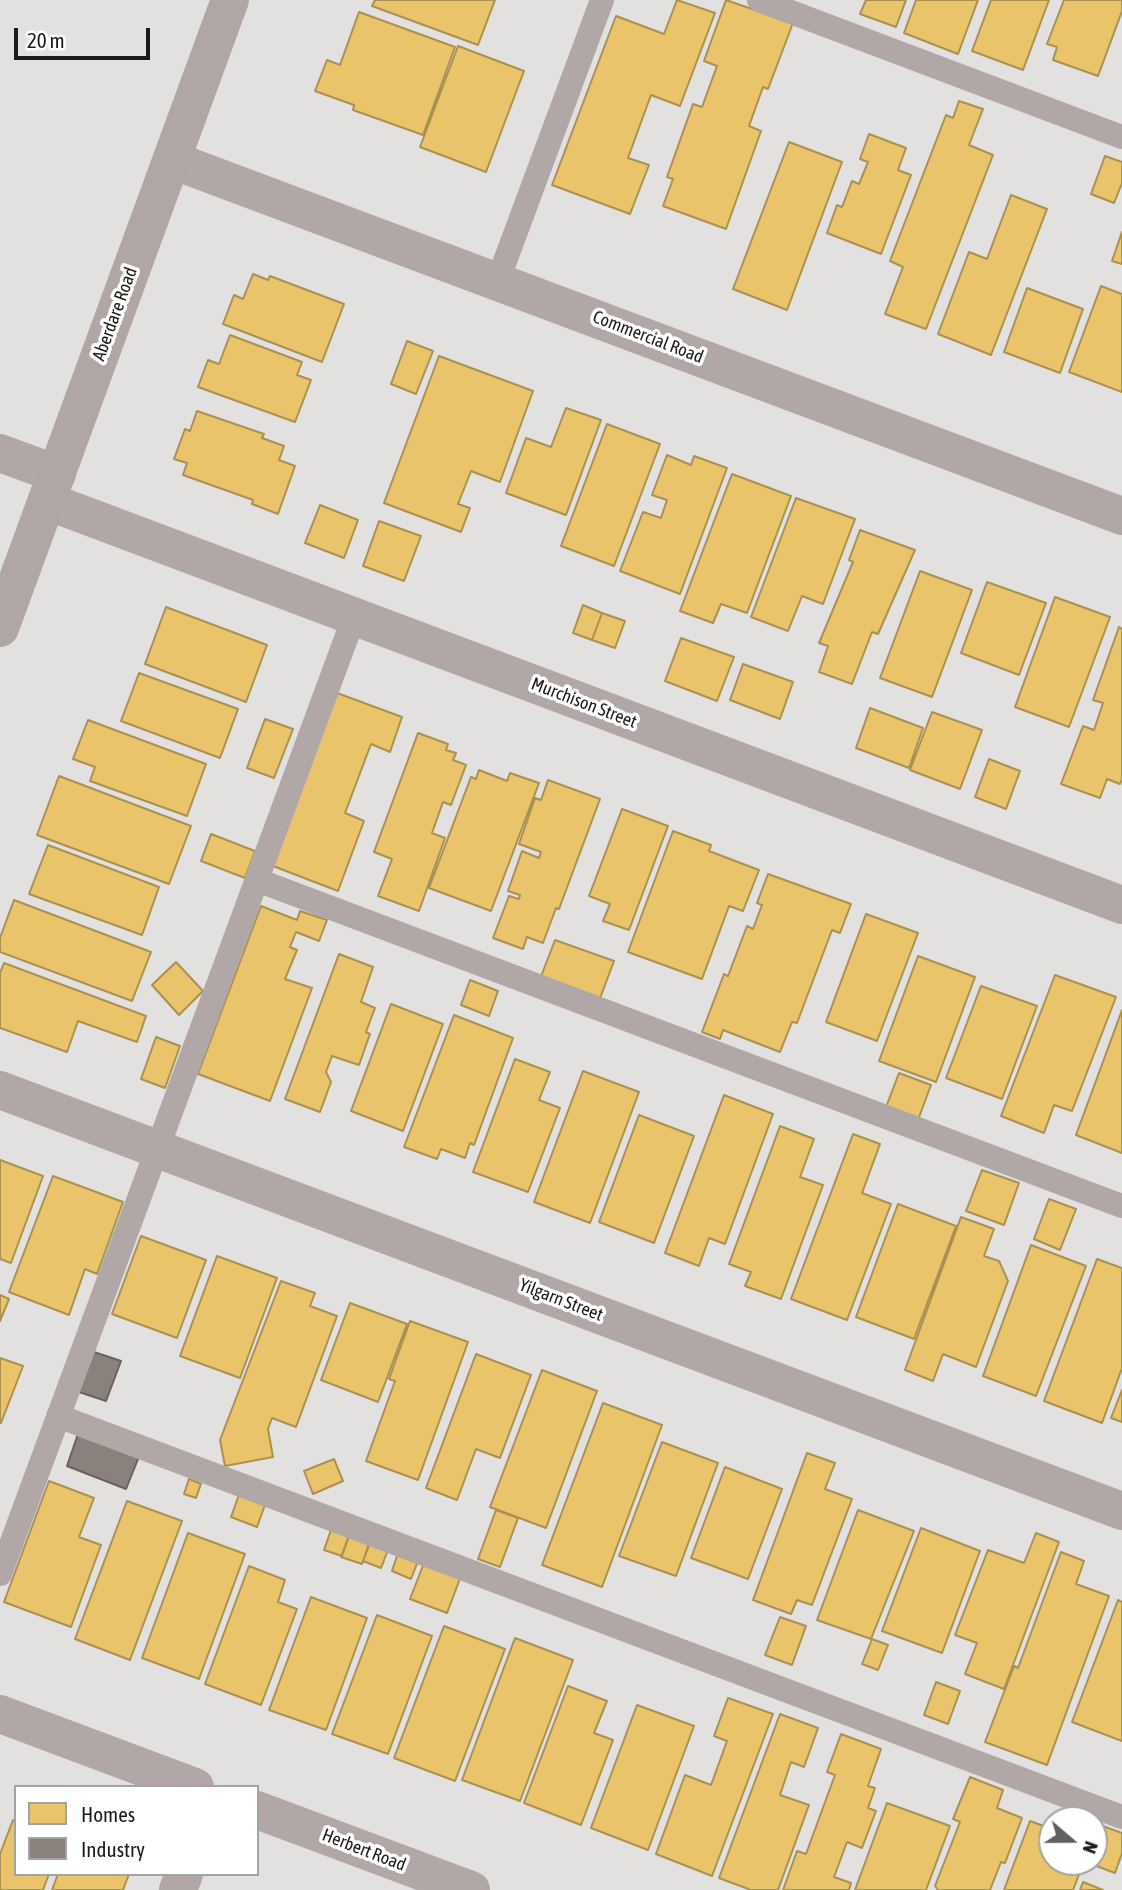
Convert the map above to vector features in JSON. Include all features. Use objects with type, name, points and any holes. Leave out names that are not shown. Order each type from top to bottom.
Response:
[{"type":"main road","name":"Aberdare Road","points":[[0,628],[230,0]]},
{"type":"street","name":"Commercial Road","points":[[172,160],[499,280],[1122,516]]},
{"type":"street","name":"Murchison Street","points":[[0,453],[52,488],[354,617],[1122,905]]},
{"type":"street","name":"Yilgarn Street","points":[[0,1090],[1122,1511]]},
{"type":"street","points":[[0,1714],[190,1785]]},
{"type":"street","name":"Herbert Road","points":[[259,1811],[471,1890]]},
{"type":"lane","points":[[499,280],[602,0]]},
{"type":"lane","points":[[759,0],[1122,137]]},
{"type":"lane","points":[[0,1574],[354,617]]},
{"type":"lane","points":[[257,880],[1122,1206]]},
{"type":"lane","points":[[58,1416],[1122,1817]]},
{"type":"building: Homes","points":[[375,0],[495,0],[478,45],[372,6]]},
{"type":"building: Homes","points":[[677,0],[715,13],[680,106],[651,95],[628,158],[649,165],[630,214],[552,185],[616,16],[664,34]]},
{"type":"building: Homes","points":[[726,0],[793,23],[768,89],[763,87],[749,126],[761,131],[726,229],[663,206],[673,179],[667,177],[693,104],[702,107],[717,66],[704,61]]},
{"type":"building: Homes","points":[[866,0],[906,0],[896,27],[860,14]]},
{"type":"building: Homes","points":[[916,0],[978,0],[958,54],[904,33]]},
{"type":"building: Homes","points":[[991,0],[1049,0],[1023,70],[972,51]]},
{"type":"building: Homes","points":[[1064,0],[1122,0],[1122,11],[1098,76],[1053,60],[1057,47],[1047,44]]},
{"type":"building: Homes","points":[[359,12],[455,47],[423,135],[353,110],[354,105],[315,91],[327,60],[340,65]]},
{"type":"building: Homes","points":[[458,46],[524,71],[486,172],[420,147]]},
{"type":"building: Homes","points":[[959,101],[983,109],[969,145],[993,155],[926,329],[885,314],[903,267],[890,261],[946,115],[953,118]]},
{"type":"building: Homes","points":[[869,134],[906,148],[898,170],[911,175],[881,254],[827,233],[837,205],[842,207],[852,181],[859,184],[868,162],[860,159]]},
{"type":"building: Homes","points":[[789,142],[842,162],[787,310],[733,289]]},
{"type":"building: Homes","points":[[1105,156],[1122,162],[1122,183],[1114,203],[1091,194]]},
{"type":"building: Homes","points":[[1011,195],[1047,209],[991,355],[938,334],[969,252],[987,259]]},
{"type":"building: Homes","points":[[1122,232],[1122,264],[1112,261]]},
{"type":"building: Homes","points":[[253,274],[268,280],[270,276],[344,304],[322,362],[223,324],[234,295],[243,299]]},
{"type":"building: Homes","points":[[1101,286],[1122,294],[1122,392],[1069,372]]},
{"type":"building: Homes","points":[[1027,288],[1083,309],[1060,373],[1004,352]]},
{"type":"building: Homes","points":[[230,335],[302,362],[297,375],[311,380],[295,422],[198,387],[208,360],[219,364]]},
{"type":"building: Homes","points":[[407,341],[433,351],[416,394],[391,384]]},
{"type":"building: Homes","points":[[439,356],[533,391],[500,482],[471,471],[458,504],[470,508],[461,532],[384,503]]},
{"type":"building: Homes","points":[[566,408],[601,420],[566,515],[506,493],[526,438],[551,447]]},
{"type":"building: Homes","points":[[197,411],[264,434],[262,438],[284,446],[279,460],[295,466],[278,514],[252,504],[253,500],[183,475],[187,463],[174,459],[185,429],[190,431]]},
{"type":"building: Homes","points":[[607,424],[660,444],[614,566],[561,546]]},
{"type":"building: Homes","points":[[667,455],[691,465],[694,456],[727,468],[680,594],[620,571],[643,512],[661,518],[667,500],[652,495]]},
{"type":"building: Homes","points":[[732,474],[791,496],[747,613],[721,604],[713,623],[680,611]]},
{"type":"building: Homes","points":[[796,498],[855,519],[823,604],[802,596],[788,631],[751,617]]},
{"type":"building: Homes","points":[[320,505],[358,520],[344,558],[305,543]]},
{"type":"building: Homes","points":[[379,521],[421,536],[404,581],[363,566]]},
{"type":"building: Homes","points":[[860,530],[915,550],[878,634],[872,632],[852,684],[819,672],[828,646],[819,643],[853,562],[849,560]]},
{"type":"building: Homes","points":[[920,571],[972,590],[932,697],[880,678]]},
{"type":"building: Homes","points":[[987,582],[1046,603],[1019,675],[961,653]]},
{"type":"building: Homes","points":[[1055,597],[1110,617],[1069,727],[1015,707]]},
{"type":"building: Homes","points":[[583,605],[602,613],[592,640],[573,633]]},
{"type":"building: Homes","points":[[166,607],[267,645],[246,702],[145,664]]},
{"type":"building: Homes","points":[[602,613],[625,621],[615,648],[592,640]]},
{"type":"building: Homes","points":[[1119,627],[1122,629],[1122,779],[1120,784],[1107,779],[1100,798],[1061,784],[1083,726],[1094,730],[1103,703],[1093,700]]},
{"type":"building: Homes","points":[[681,638],[734,657],[717,701],[665,681]]},
{"type":"building: Homes","points":[[743,664],[793,682],[780,719],[730,700]]},
{"type":"building: Homes","points":[[139,673],[238,709],[220,758],[121,721]]},
{"type":"building: Homes","points":[[337,693],[402,717],[390,752],[371,744],[345,813],[364,821],[338,891],[273,866]]},
{"type":"building: Homes","points":[[870,708],[923,728],[909,768],[856,748]]},
{"type":"building: Homes","points":[[932,712],[982,730],[960,789],[910,770]]},
{"type":"building: Homes","points":[[265,719],[293,729],[274,778],[247,768]]},
{"type":"building: Homes","points":[[88,720],[206,764],[187,816],[90,781],[95,767],[73,759]]},
{"type":"building: Homes","points":[[418,733],[448,744],[446,750],[456,753],[453,760],[466,765],[451,805],[443,802],[432,833],[445,838],[419,911],[378,896],[392,859],[374,852]]},
{"type":"building: Homes","points":[[989,759],[1020,771],[1006,809],[975,797]]},
{"type":"building: Homes","points":[[479,770],[507,781],[510,773],[539,783],[491,911],[429,888],[471,777],[476,779]]},
{"type":"building: Homes","points":[[59,776],[191,826],[169,884],[37,835]]},
{"type":"building: Homes","points":[[548,780],[600,799],[559,909],[556,908],[543,943],[527,937],[523,949],[493,938],[509,896],[519,899],[520,895],[508,891],[522,851],[539,858],[541,852],[519,844],[535,798],[541,800]]},
{"type":"building: Homes","points":[[622,809],[668,826],[629,930],[603,921],[610,904],[589,896]]},
{"type":"building: Homes","points":[[673,831],[711,845],[709,851],[759,870],[743,911],[729,906],[702,979],[628,952]]},
{"type":"building: Homes","points":[[211,834],[255,851],[245,878],[201,861]]},
{"type":"building: Homes","points":[[48,845],[159,887],[142,935],[29,894]]},
{"type":"building: Homes","points":[[768,874],[851,904],[840,933],[832,930],[797,1023],[792,1022],[780,1052],[723,1030],[720,1039],[702,1032],[724,974],[728,976],[747,926],[753,929],[762,905],[757,903]]},
{"type":"building: Homes","points":[[14,900],[151,952],[132,1001],[0,952],[0,938]]},
{"type":"building: Homes","points":[[261,906],[297,920],[300,911],[327,920],[319,941],[296,932],[290,947],[297,950],[285,979],[312,988],[270,1101],[198,1074]]},
{"type":"building: Homes","points":[[866,914],[918,933],[877,1041],[826,1022]]},
{"type":"building: Homes","points":[[555,940],[614,961],[599,1001],[540,979]]},
{"type":"building: Homes","points":[[339,954],[373,967],[361,1002],[375,1008],[366,1032],[370,1034],[359,1065],[332,1056],[326,1072],[331,1082],[320,1112],[285,1099]]},
{"type":"building: Homes","points":[[918,956],[975,977],[936,1082],[879,1061]]},
{"type":"building: Homes","points":[[176,962],[203,991],[179,1015],[152,985]]},
{"type":"building: Homes","points":[[4,963],[146,1016],[137,1042],[78,1021],[67,1052],[0,1028],[0,973]]},
{"type":"building: Homes","points":[[1055,975],[1116,997],[1072,1111],[1054,1105],[1044,1133],[1001,1116]]},
{"type":"building: Homes","points":[[470,980],[498,991],[489,1016],[461,1005]]},
{"type":"building: Homes","points":[[981,986],[1037,1006],[1002,1099],[946,1078]]},
{"type":"building: Homes","points":[[391,1004],[443,1024],[403,1131],[351,1111]]},
{"type":"building: Homes","points":[[1122,1010],[1122,1153],[1076,1135]]},
{"type":"building: Homes","points":[[454,1015],[513,1038],[474,1145],[470,1143],[465,1158],[441,1149],[437,1159],[404,1147]]},
{"type":"building: Homes","points":[[156,1037],[180,1046],[165,1088],[141,1079]]},
{"type":"building: Homes","points":[[515,1059],[550,1072],[539,1100],[560,1108],[528,1192],[473,1172]]},
{"type":"building: Homes","points":[[583,1071],[639,1092],[590,1223],[534,1202]]},
{"type":"building: Homes","points":[[899,1073],[931,1085],[918,1120],[886,1107]]},
{"type":"building: Homes","points":[[724,1095],[773,1114],[725,1244],[709,1238],[699,1266],[665,1253]]},
{"type":"building: Homes","points":[[639,1115],[694,1136],[654,1243],[599,1222]]},
{"type":"building: Homes","points":[[780,1126],[814,1139],[800,1177],[823,1185],[781,1299],[745,1286],[751,1272],[729,1264]]},
{"type":"building: Homes","points":[[853,1134],[880,1144],[862,1193],[891,1204],[847,1320],[791,1299]]},
{"type":"building: Homes","points":[[0,1160],[43,1176],[11,1263],[0,1259]]},
{"type":"building: Homes","points":[[982,1170],[1019,1183],[1004,1225],[966,1211]]},
{"type":"building: Homes","points":[[53,1176],[123,1202],[97,1274],[85,1269],[69,1315],[9,1292]]},
{"type":"building: Homes","points":[[1049,1199],[1076,1209],[1060,1250],[1034,1239]]},
{"type":"building: Homes","points":[[898,1204],[956,1226],[914,1339],[856,1317]]},
{"type":"building: Homes","points":[[961,1217],[994,1229],[984,1256],[999,1261],[1008,1281],[976,1367],[943,1354],[933,1381],[905,1370]]},
{"type":"building: Homes","points":[[141,1236],[206,1260],[177,1338],[112,1314]]},
{"type":"building: Homes","points":[[1031,1245],[1086,1266],[1036,1396],[983,1376]]},
{"type":"building: Homes","points":[[217,1256],[277,1278],[240,1378],[180,1356]]},
{"type":"building: Homes","points":[[1097,1259],[1122,1268],[1122,1368],[1102,1423],[1044,1401]]},
{"type":"building: Homes","points":[[281,1281],[315,1293],[310,1306],[337,1316],[296,1427],[272,1418],[268,1429],[273,1457],[225,1466],[220,1440]]},
{"type":"building: Homes","points":[[0,1295],[9,1299],[0,1321]]},
{"type":"building: Homes","points":[[350,1303],[407,1324],[378,1402],[321,1380]]},
{"type":"building: Homes","points":[[410,1321],[468,1342],[418,1480],[366,1461],[395,1381],[389,1379]]},
{"type":"building: Homes","points":[[476,1354],[531,1375],[500,1458],[476,1449],[457,1500],[426,1488]]},
{"type":"building: Homes","points":[[0,1358],[23,1366],[1,1423],[0,1423]]},
{"type":"building: Homes","points":[[542,1370],[597,1391],[546,1528],[490,1507]]},
{"type":"building: Homes","points":[[1122,1390],[1122,1422],[1111,1418]]},
{"type":"building: Homes","points":[[603,1403],[662,1425],[602,1587],[542,1565]]},
{"type":"building: Homes","points":[[662,1442],[718,1463],[676,1576],[619,1556]]},
{"type":"building: Homes","points":[[807,1453],[835,1463],[825,1489],[852,1499],[812,1605],[797,1600],[791,1614],[753,1600]]},
{"type":"building: Homes","points":[[334,1459],[343,1481],[313,1494],[304,1471]]},
{"type":"building: Homes","points":[[725,1467],[782,1489],[748,1579],[691,1558]]},
{"type":"building: Homes","points":[[189,1479],[201,1484],[196,1498],[184,1494]]},
{"type":"building: Homes","points":[[49,1481],[94,1498],[79,1537],[101,1545],[71,1627],[4,1602]]},
{"type":"building: Homes","points":[[240,1492],[266,1502],[257,1527],[231,1517]]},
{"type":"building: Homes","points":[[127,1501],[182,1521],[130,1660],[75,1639]]},
{"type":"building: Homes","points":[[496,1510],[518,1518],[500,1567],[478,1559]]},
{"type":"building: Homes","points":[[858,1510],[914,1531],[871,1639],[817,1620]]},
{"type":"building: Homes","points":[[332,1527],[350,1533],[342,1556],[324,1550]]},
{"type":"building: Homes","points":[[921,1528],[980,1551],[942,1653],[882,1631]]},
{"type":"building: Homes","points":[[188,1533],[245,1554],[199,1679],[142,1658]]},
{"type":"building: Homes","points":[[350,1533],[370,1541],[362,1564],[341,1557]]},
{"type":"building: Homes","points":[[1036,1533],[1059,1542],[1004,1689],[965,1674],[977,1643],[955,1635],[988,1550],[1024,1563]]},
{"type":"building: Homes","points":[[370,1543],[388,1550],[381,1568],[363,1561]]},
{"type":"building: Homes","points":[[1061,1552],[1084,1561],[1076,1584],[1109,1596],[1047,1765],[985,1742],[1014,1666],[1018,1668]]},
{"type":"building: Homes","points":[[398,1553],[418,1561],[411,1579],[392,1571]]},
{"type":"building: Homes","points":[[424,1563],[461,1576],[447,1613],[410,1599]]},
{"type":"building: Homes","points":[[249,1566],[285,1580],[278,1602],[297,1609],[261,1705],[205,1684]]},
{"type":"building: Homes","points":[[311,1597],[367,1618],[326,1730],[269,1710]]},
{"type":"building: Homes","points":[[1118,1600],[1122,1602],[1122,1741],[1072,1722]]},
{"type":"building: Homes","points":[[377,1615],[432,1636],[388,1754],[332,1734]]},
{"type":"building: Homes","points":[[780,1617],[806,1626],[792,1665],[765,1655]]},
{"type":"building: Homes","points":[[444,1626],[505,1649],[455,1781],[394,1758]]},
{"type":"building: Homes","points":[[515,1638],[573,1660],[520,1801],[462,1780]]},
{"type":"building: Homes","points":[[872,1639],[888,1645],[878,1670],[862,1664]]},
{"type":"building: Homes","points":[[936,1682],[960,1691],[948,1724],[924,1715]]},
{"type":"building: Homes","points":[[568,1686],[607,1701],[594,1733],[613,1740],[581,1825],[524,1803]]},
{"type":"building: Homes","points":[[728,1698],[773,1714],[712,1876],[656,1854],[685,1775],[711,1785],[727,1741],[714,1736]]},
{"type":"building: Homes","points":[[637,1705],[694,1726],[648,1850],[591,1828]]},
{"type":"building: Homes","points":[[780,1714],[818,1728],[804,1767],[791,1762],[780,1795],[809,1805],[778,1890],[751,1890],[719,1878]]},
{"type":"building: Homes","points":[[841,1734],[881,1749],[868,1786],[875,1788],[868,1808],[876,1811],[862,1848],[847,1842],[834,1877],[851,1883],[849,1890],[783,1890],[797,1851],[806,1854],[835,1775],[827,1772]]},
{"type":"building: Homes","points":[[970,1777],[1003,1790],[997,1808],[1022,1818],[1005,1863],[1001,1862],[990,1890],[938,1890],[935,1886],[960,1822],[953,1819]]},
{"type":"building: Homes","points":[[887,1803],[950,1826],[926,1890],[855,1890]]},
{"type":"building: Homes","points":[[14,1820],[14,1876],[48,1876],[43,1890],[0,1890],[0,1854]]},
{"type":"building: Homes","points":[[1030,1821],[1038,1824],[1038,1876],[1078,1876],[1073,1890],[1004,1890]]},
{"type":"building: Homes","points":[[1108,1828],[1122,1833],[1122,1853],[1115,1873],[1108,1870]]},
{"type":"building: Homes","points":[[57,1876],[128,1876],[123,1890],[52,1890]]},
{"type":"building: Homes","points":[[1083,1882],[1103,1890],[1080,1890]]},
{"type":"building: Industry","points":[[94,1352],[121,1361],[106,1401],[79,1392]]},
{"type":"building: Industry","points":[[79,1431],[140,1454],[126,1489],[67,1466]]}]
